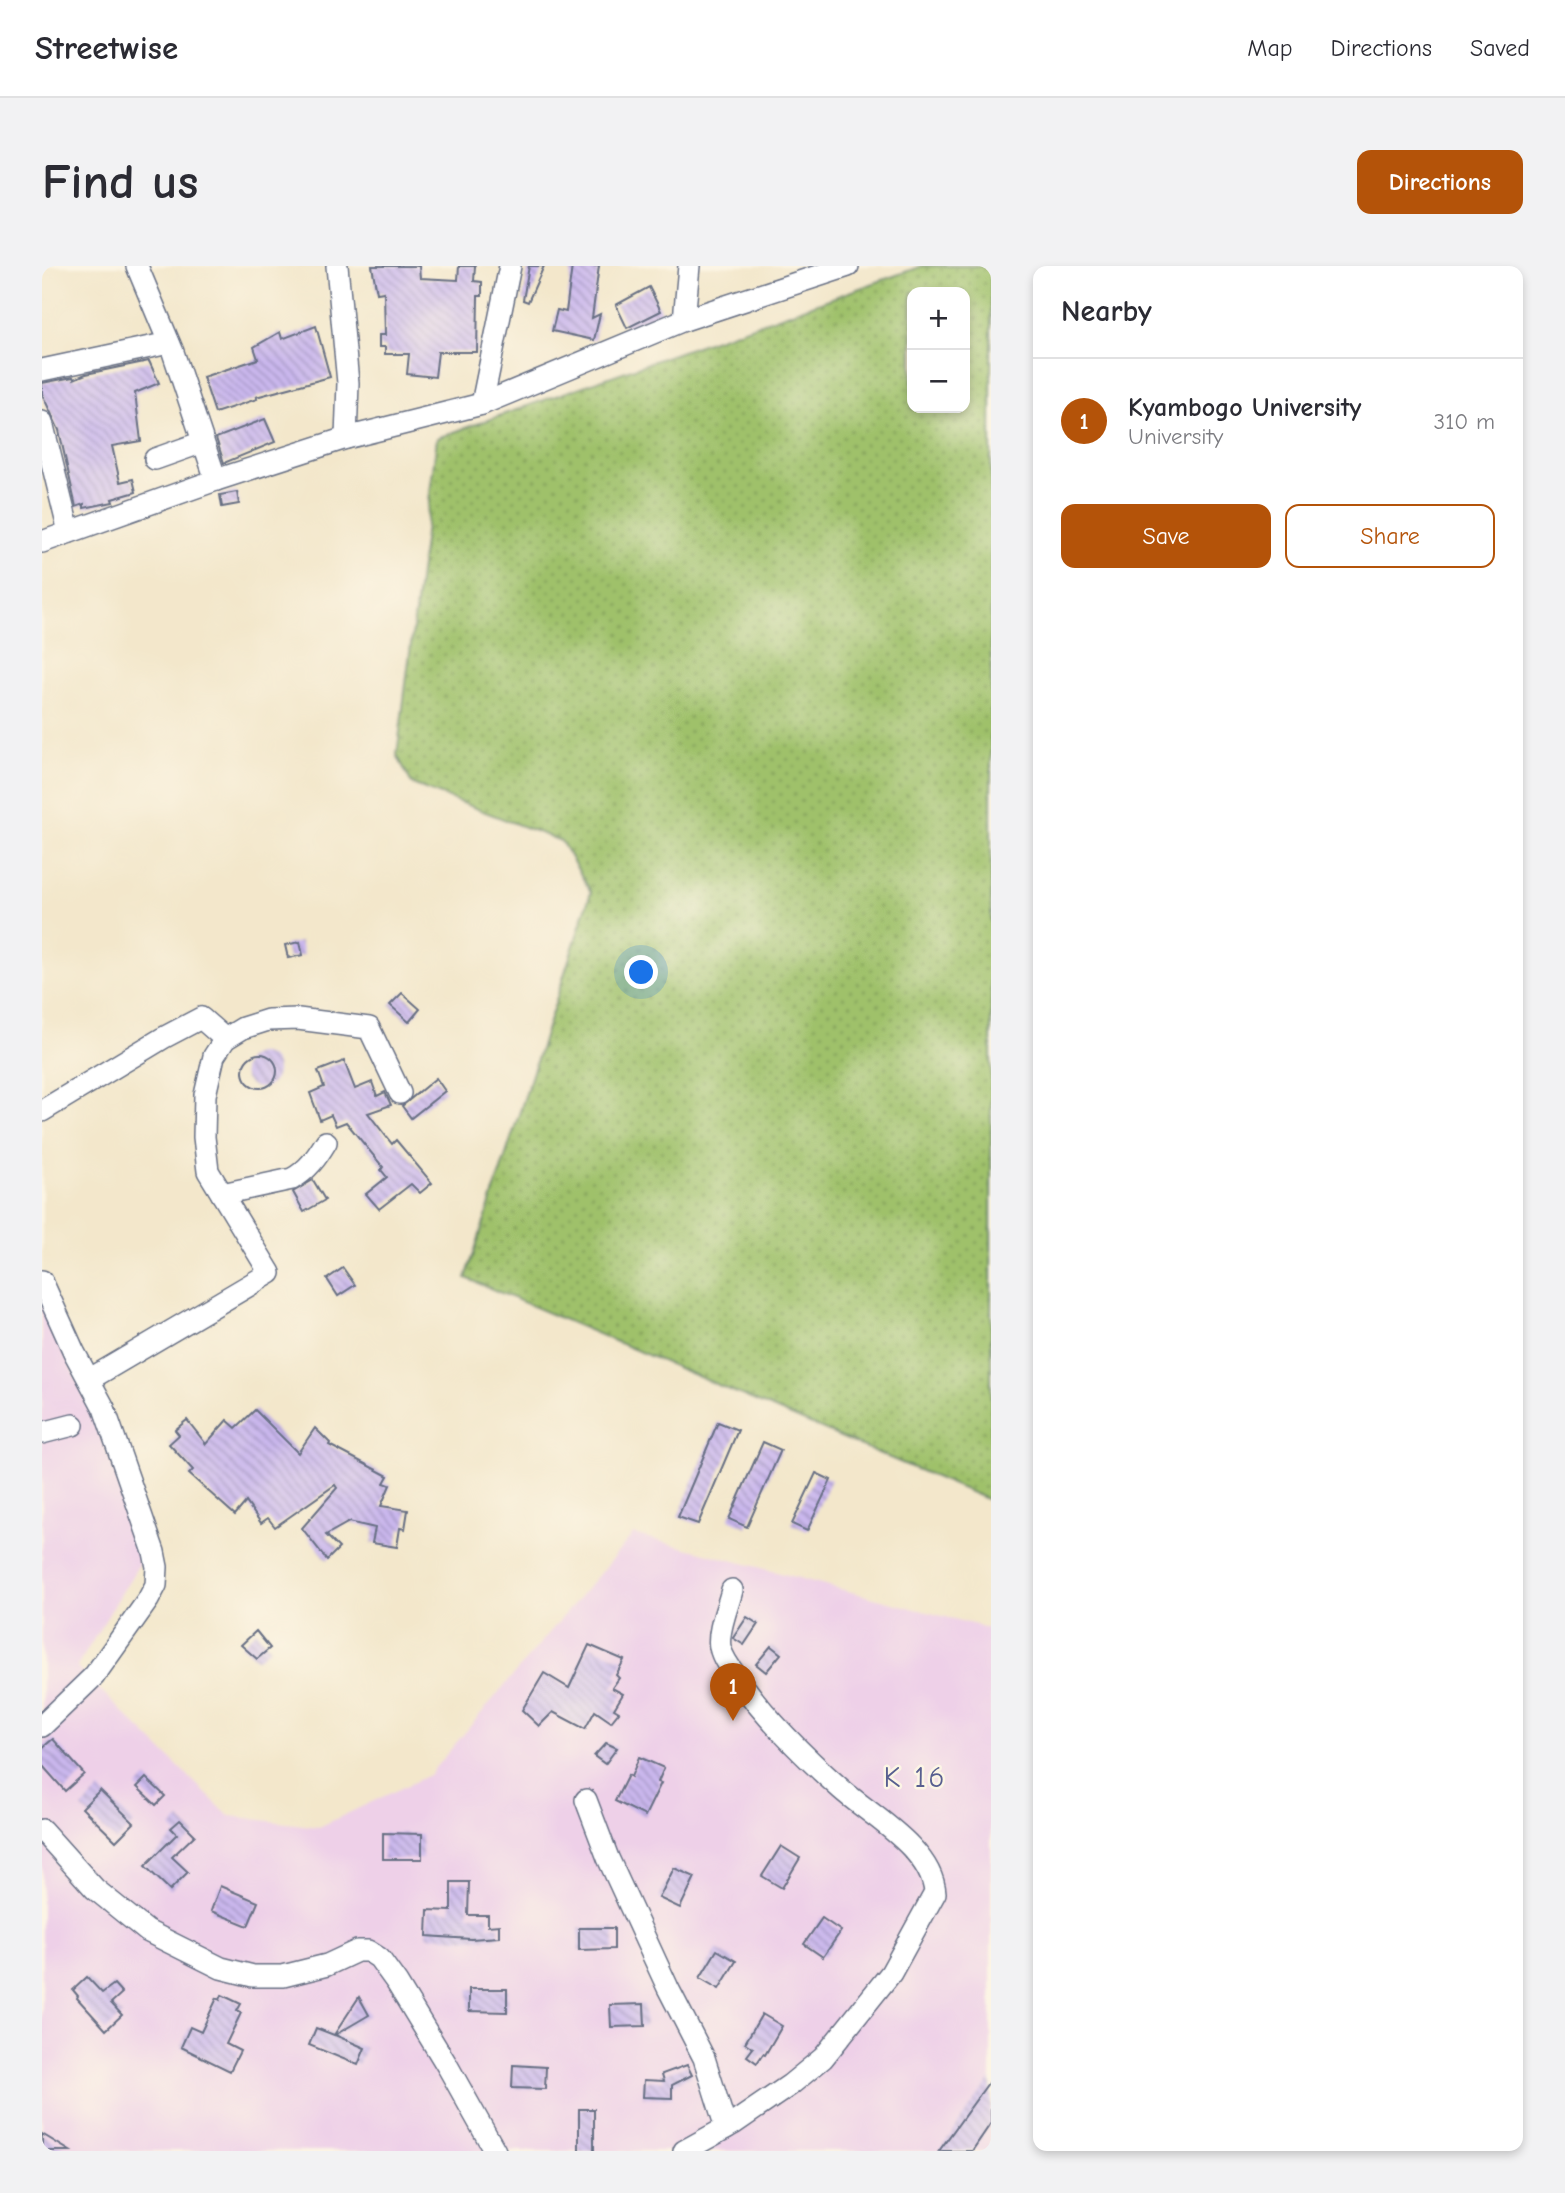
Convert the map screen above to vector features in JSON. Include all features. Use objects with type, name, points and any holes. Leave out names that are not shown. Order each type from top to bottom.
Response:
[{"type":"street","points":[[137,266],[169,343],[216,480]]},
{"type":"street","points":[[337,266],[348,383],[346,438]]},
{"type":"street","points":[[482,404],[510,266]]},
{"type":"street","points":[[684,320],[689,266]]},
{"type":"street","points":[[42,542],[216,480],[346,438],[482,404],[684,320],[848,266]]},
{"type":"street","points":[[42,370],[169,343]]},
{"type":"street","points":[[42,422],[69,532]]},
{"type":"street","points":[[155,459],[202,443]]},
{"type":"street","points":[[42,1111],[201,1018],[225,1039]]},
{"type":"street","points":[[90,1379],[270,1273],[208,1171],[204,1137],[205,1095],[214,1056],[225,1039],[243,1028],[268,1020],[298,1019],[369,1028],[401,1093]]},
{"type":"street","points":[[222,1194],[292,1179],[302,1174],[314,1161],[326,1142]]},
{"type":"street","points":[[42,1281],[74,1352],[104,1408],[157,1567],[156,1585],[148,1600],[94,1676],[42,1726]]},
{"type":"street","points":[[42,1433],[73,1425]]},
{"type":"street","points":[[684,2151],[726,2128],[790,2085],[823,2057],[869,2004],[891,1973],[935,1893],[931,1876],[914,1852],[879,1818],[842,1790],[797,1745],[750,1696],[733,1671],[723,1656],[720,1645],[732,1590]]},
{"type":"street","points":[[586,1800],[608,1858],[668,1988],[704,2058],[726,2128]]},
{"type":"street","points":[[42,1830],[95,1889],[146,1931],[221,1968],[253,1976],[283,1976],[327,1965],[357,1951],[368,1951],[379,1958],[442,2057],[495,2151]]},
{"type":"shaded area","points":[[42,1303],[93,1417],[135,1525],[139,1564],[77,1667],[229,1816],[319,1827],[429,1775],[633,1534],[991,1629],[991,2151],[42,2151]]},
{"type":"green space","points":[[922,266],[991,266],[991,1501],[466,1278],[591,892],[561,841],[412,784],[397,755],[437,438]]},
{"type":"building","points":[[372,266],[419,266],[420,278],[458,280],[459,266],[475,266],[474,281],[482,282],[482,296],[478,296],[477,352],[438,352],[435,377],[407,374],[409,354],[385,354],[385,347],[379,347],[379,335],[385,335],[384,292],[377,293]]},
{"type":"building","points":[[529,266],[544,266],[528,302],[523,300]]},
{"type":"building","points":[[572,266],[599,266],[592,318],[600,314],[594,340],[552,331],[557,310],[566,312]]},
{"type":"building","points":[[649,287],[661,311],[627,328],[616,305]]},
{"type":"building","points":[[316,326],[330,377],[256,397],[257,399],[215,413],[203,377],[258,359],[254,347],[280,332],[282,339]]},
{"type":"building","points":[[149,361],[159,383],[135,393],[141,441],[112,446],[120,482],[133,479],[136,492],[112,499],[113,502],[76,507],[59,430],[42,394],[42,383],[73,377],[74,379]]},
{"type":"building","points":[[265,419],[275,442],[224,463],[216,438]]},
{"type":"building","points":[[237,492],[239,504],[222,507],[220,495]]},
{"type":"building","points":[[300,942],[303,955],[288,958],[285,945]]},
{"type":"building","points":[[402,993],[420,1009],[409,1022],[390,1005]]},
{"type":"building","points":[[260,1054],[272,1059],[277,1071],[272,1083],[260,1088],[248,1083],[243,1071],[248,1059]]},
{"type":"building","points":[[344,1061],[355,1089],[372,1082],[377,1096],[385,1092],[391,1105],[368,1113],[392,1144],[396,1140],[432,1183],[420,1193],[411,1184],[379,1209],[366,1194],[387,1177],[381,1170],[383,1167],[346,1122],[336,1126],[331,1115],[320,1120],[310,1093],[324,1087],[318,1071]]},
{"type":"building","points":[[436,1078],[445,1091],[411,1118],[402,1106]]},
{"type":"building","points":[[313,1180],[325,1200],[304,1212],[293,1192]]},
{"type":"building","points":[[343,1268],[355,1285],[338,1296],[327,1279]]},
{"type":"building","points":[[255,1410],[298,1453],[315,1428],[329,1445],[388,1476],[384,1483],[390,1485],[381,1506],[408,1510],[405,1529],[400,1528],[397,1547],[372,1543],[375,1528],[349,1522],[326,1535],[339,1548],[327,1560],[302,1528],[337,1488],[335,1485],[275,1527],[268,1518],[261,1523],[246,1502],[235,1515],[189,1474],[193,1470],[169,1444],[179,1435],[175,1430],[187,1420],[206,1444],[227,1420],[236,1428]]},
{"type":"building","points":[[718,1422],[738,1430],[698,1524],[678,1517]]},
{"type":"building","points":[[763,1442],[781,1450],[747,1527],[729,1519]]},
{"type":"building","points":[[816,1473],[831,1480],[807,1531],[792,1524]]},
{"type":"building","points":[[747,1617],[758,1624],[744,1645],[733,1638]]},
{"type":"building","points":[[256,1631],[270,1648],[257,1659],[241,1645]]},
{"type":"building","points":[[589,1645],[624,1660],[616,1675],[619,1678],[612,1688],[623,1694],[614,1709],[619,1712],[611,1722],[595,1711],[585,1729],[553,1712],[539,1726],[522,1710],[544,1673],[569,1688]]},
{"type":"building","points":[[771,1646],[781,1654],[766,1672],[756,1664]]},
{"type":"building","points":[[53,1739],[84,1774],[65,1791],[42,1765],[42,1748]]},
{"type":"building","points":[[606,1743],[617,1748],[605,1764],[594,1756]]},
{"type":"building","points":[[639,1757],[664,1768],[658,1782],[661,1783],[645,1816],[615,1801],[628,1775],[631,1777]]},
{"type":"building","points":[[146,1778],[165,1796],[156,1805],[137,1787]]},
{"type":"building","points":[[100,1790],[134,1823],[116,1841],[82,1808]]},
{"type":"building","points":[[180,1820],[195,1835],[172,1857],[188,1872],[170,1890],[145,1866],[177,1834],[171,1828]]},
{"type":"building","points":[[383,1833],[422,1834],[422,1859],[383,1859]]},
{"type":"building","points":[[781,1846],[800,1858],[782,1888],[762,1876]]},
{"type":"building","points":[[674,1868],[695,1877],[680,1908],[659,1898]]},
{"type":"building","points":[[451,1882],[469,1882],[468,1915],[488,1915],[488,1926],[499,1925],[499,1937],[471,1939],[427,1936],[428,1910],[451,1911]]},
{"type":"building","points":[[220,1886],[258,1902],[248,1926],[211,1911]]},
{"type":"building","points":[[822,1918],[841,1931],[823,1957],[804,1944]]},
{"type":"building","points":[[579,1928],[614,1928],[614,1949],[579,1950]]},
{"type":"building","points":[[717,1950],[736,1961],[719,1989],[700,1978]]},
{"type":"building","points":[[87,1977],[102,1993],[114,1984],[122,1993],[111,2003],[122,2015],[106,2030],[73,1990]]},
{"type":"building","points":[[469,1989],[507,1989],[507,2012],[469,2011]]},
{"type":"building","points":[[222,1995],[241,2004],[237,2011],[241,2013],[226,2044],[240,2051],[230,2071],[181,2047],[190,2027],[201,2032],[217,1998],[220,2000]]},
{"type":"building","points":[[359,1997],[369,2015],[335,2035],[365,2048],[358,2065],[309,2045],[316,2028],[334,2035]]},
{"type":"building","points":[[644,2004],[645,2026],[611,2027],[610,2005]]},
{"type":"building","points":[[762,2014],[782,2026],[765,2055],[763,2054],[757,2063],[747,2056],[753,2048],[745,2043]]},
{"type":"building","points":[[513,2065],[546,2067],[545,2089],[512,2088]]},
{"type":"building","points":[[687,2065],[692,2075],[672,2085],[672,2098],[643,2097],[644,2080],[664,2081],[662,2074]]},
{"type":"building","points":[[991,2079],[991,2123],[972,2151],[939,2151]]},
{"type":"building","points":[[579,2109],[594,2109],[594,2151],[579,2151]]},
{"type":"building","points":[[42,2134],[70,2151],[42,2151]]},
{"type":"place","name":"Kyambogo University","points":[[733,1721]]},
{"type":"district","name":"K 16","points":[[915,1777]]}]
